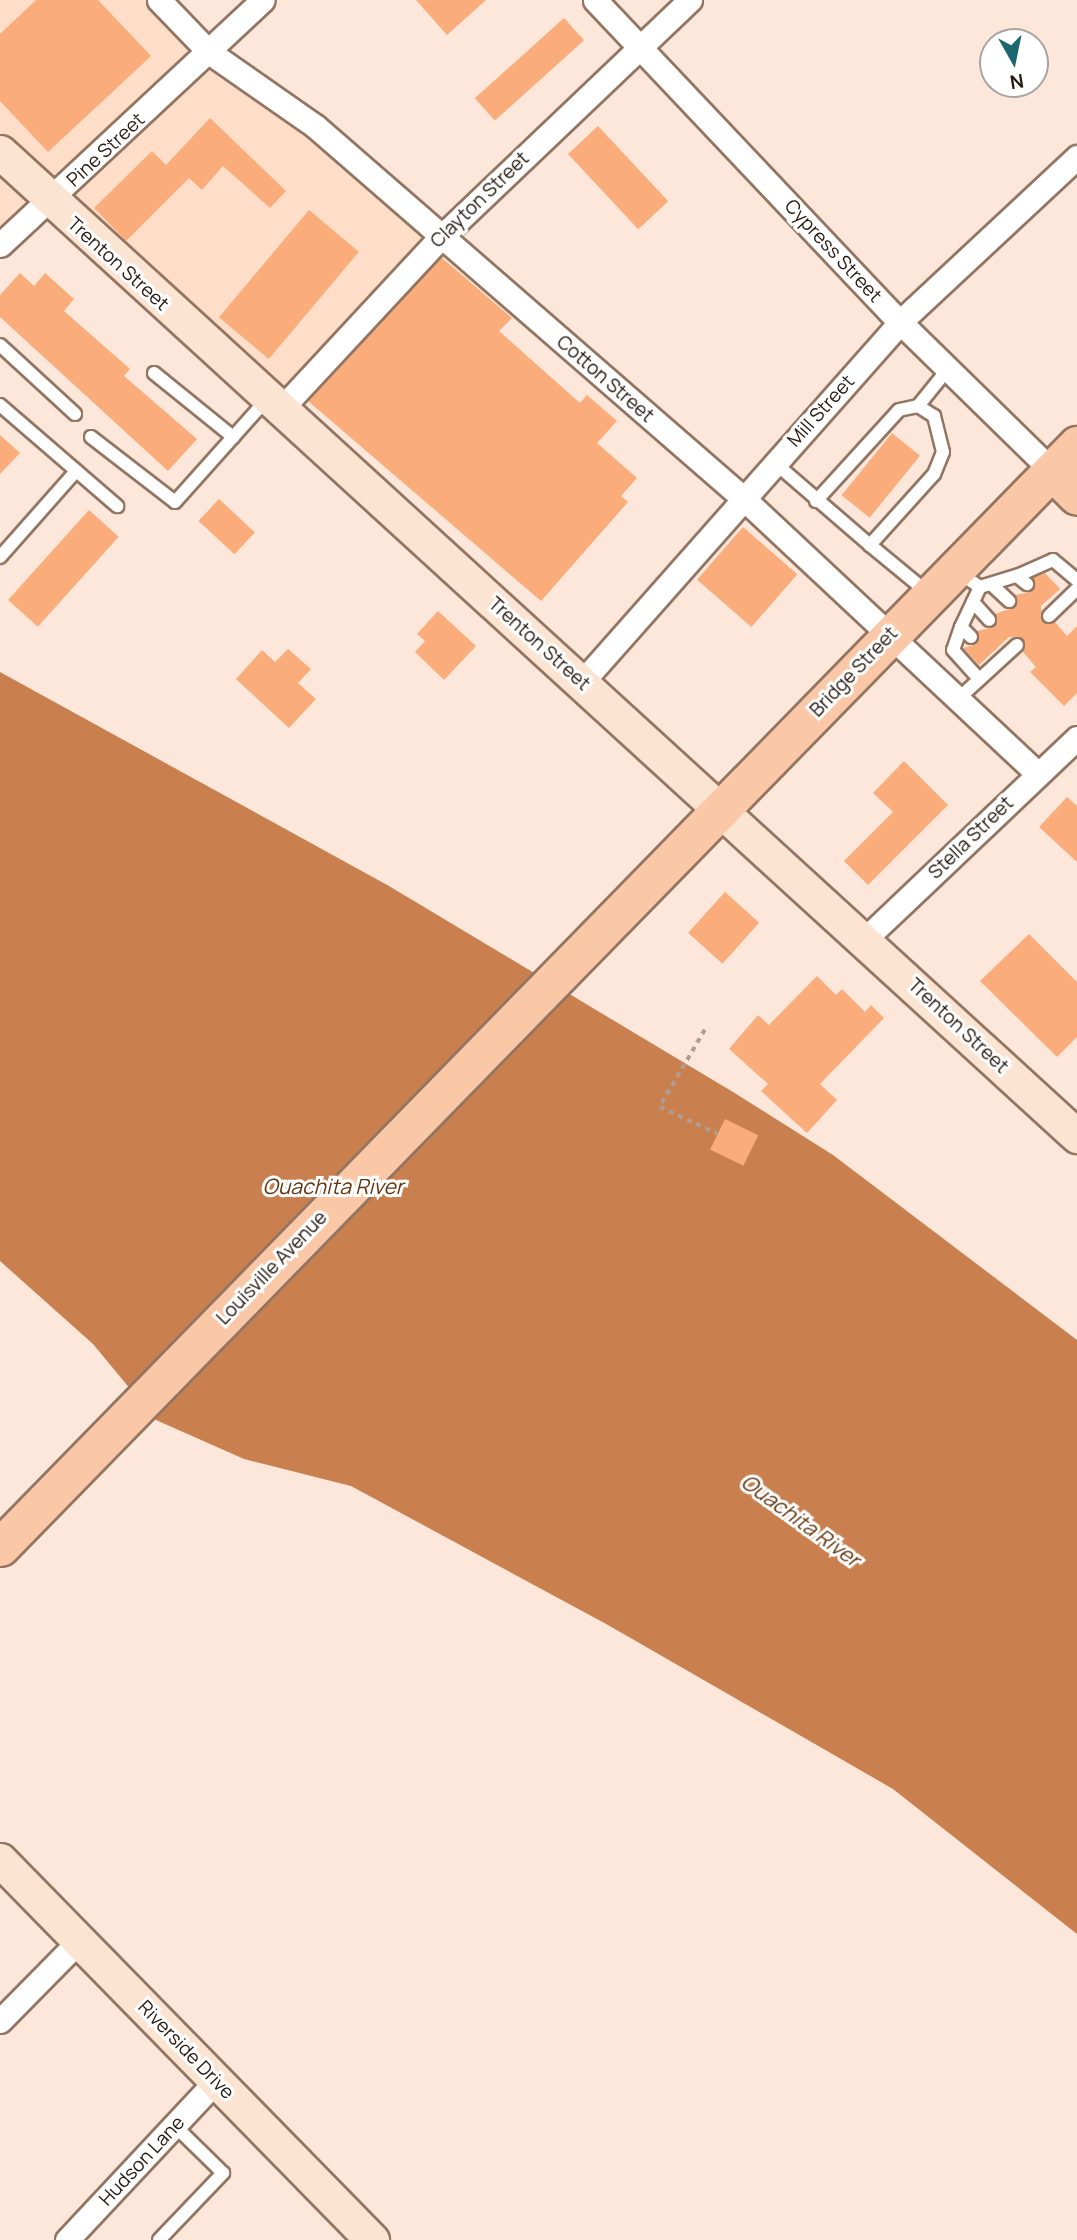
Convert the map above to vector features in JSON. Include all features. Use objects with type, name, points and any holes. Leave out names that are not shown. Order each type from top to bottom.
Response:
[{"type":"main road","name":"Bridge Street","points":[[631,897],[930,594],[975,580],[1069,471]]},
{"type":"main road","name":"Louisville Avenue","points":[[0,1548],[631,897]]},
{"type":"street","name":"Cotton Street","points":[[159,0],[209,52],[315,126],[743,498],[1038,774]]},
{"type":"street","name":"Pine Street","points":[[0,245],[50,202],[263,0]]},
{"type":"street","name":"Cypress Street","points":[[595,0],[900,322],[948,369],[1069,471]]},
{"type":"street","name":"Clayton Street","points":[[274,405],[441,237],[691,0]]},
{"type":"street","name":"Trenton Street","points":[[0,152],[50,202],[582,682],[718,810],[864,939],[1077,1136]]},
{"type":"street","name":"Mill Street","points":[[582,682],[900,322],[1077,157]]},
{"type":"street","name":"Stella Street","points":[[864,939],[1077,738]]},
{"type":"street","name":"Riverside Drive","points":[[0,1860],[372,2240]]},
{"type":"street","points":[[0,2021],[79,1941]]},
{"type":"street","name":"Hudson Lane","points":[[67,2240],[216,2081]]},
{"type":"lane","points":[[0,345],[75,414]]},
{"type":"lane","points":[[816,501],[878,427],[899,410],[918,405],[948,369]]},
{"type":"lane","points":[[154,373],[233,437]]},
{"type":"lane","points":[[0,405],[117,506]]},
{"type":"lane","points":[[91,437],[175,502],[233,437],[274,405]]},
{"type":"lane","points":[[870,545],[934,474],[943,452],[934,416],[918,405]]},
{"type":"lane","points":[[775,463],[816,501],[930,594]]},
{"type":"lane","points":[[0,557],[76,471]]},
{"type":"lane","points":[[975,580],[1022,580],[1053,560],[1077,580]]},
{"type":"lane","points":[[975,580],[1009,601]]},
{"type":"lane","points":[[975,580],[966,632],[953,650],[979,679]]},
{"type":"lane","points":[[1050,609],[1077,589]]},
{"type":"lane","points":[[973,602],[989,620]]},
{"type":"lane","points":[[958,699],[979,679],[992,661],[1012,644]]},
{"type":"lane","points":[[159,2240],[223,2172],[175,2126]]},
{"type":"path","points":[[705,1030],[660,1107],[718,1134]]},
{"type":"shaded area","points":[[0,0],[160,0],[441,237],[280,410],[40,193],[0,229]]},
{"type":"water","name":"Ouachita River","points":[[0,672],[389,886],[733,1092],[833,1155],[1077,1340],[1077,1934],[893,1789],[608,1625],[351,1486],[244,1459],[156,1420],[93,1344],[0,1261]]},
{"type":"building","points":[[36,0],[98,0],[151,56],[48,152],[0,101],[0,34]]},
{"type":"building","points":[[416,0],[486,0],[447,35]]},
{"type":"building","points":[[564,18],[584,40],[495,121],[475,98]]},
{"type":"building","points":[[210,118],[286,191],[270,208],[223,166],[202,190],[189,178],[126,241],[94,208],[152,151],[166,165]]},
{"type":"building","points":[[598,126],[668,201],[638,229],[568,154]]},
{"type":"building","points":[[309,210],[359,252],[269,359],[219,317]]},
{"type":"building","points":[[441,257],[512,318],[499,331],[580,403],[587,395],[617,421],[597,443],[637,478],[621,496],[628,502],[541,601],[308,401]]},
{"type":"building","points":[[20,273],[34,286],[45,273],[74,299],[64,311],[130,369],[124,376],[197,439],[168,471],[0,317],[0,295]]},
{"type":"building","points":[[892,433],[920,456],[870,518],[842,495]]},
{"type":"building","points":[[0,435],[20,453],[0,474]]},
{"type":"building","points":[[219,499],[255,532],[234,554],[199,521]]},
{"type":"building","points":[[89,510],[119,537],[38,627],[8,600]]},
{"type":"building","points":[[743,527],[797,574],[751,627],[697,580]]},
{"type":"building","points":[[1045,573],[1060,589],[1041,606],[1042,622],[1055,622],[1067,636],[1077,626],[1077,693],[1064,706],[1030,672],[1036,667],[1023,652],[1020,637],[1009,637],[979,665],[963,648],[977,644],[977,631],[994,627],[995,614],[1015,607],[1015,595],[1031,592],[1033,578]]},
{"type":"building","points":[[438,611],[476,646],[444,680],[415,652],[425,641],[417,634]]},
{"type":"building","points":[[288,649],[311,669],[298,683],[316,699],[289,728],[236,679],[262,650],[275,662]]},
{"type":"building","points":[[904,761],[948,805],[868,885],[844,861],[893,812],[873,793]]},
{"type":"building","points":[[1067,797],[1077,806],[1077,862],[1039,827]]},
{"type":"building","points":[[725,892],[759,923],[722,964],[688,933]]},
{"type":"building","points":[[1029,934],[1077,982],[1077,1037],[1057,1057],[980,981]]},
{"type":"building","points":[[817,976],[836,995],[842,989],[865,1012],[871,1005],[884,1018],[820,1084],[837,1100],[807,1133],[761,1091],[768,1084],[729,1049],[758,1015],[769,1025]]},
{"type":"building","points":[[725,1119],[758,1135],[743,1166],[710,1150]]}]
